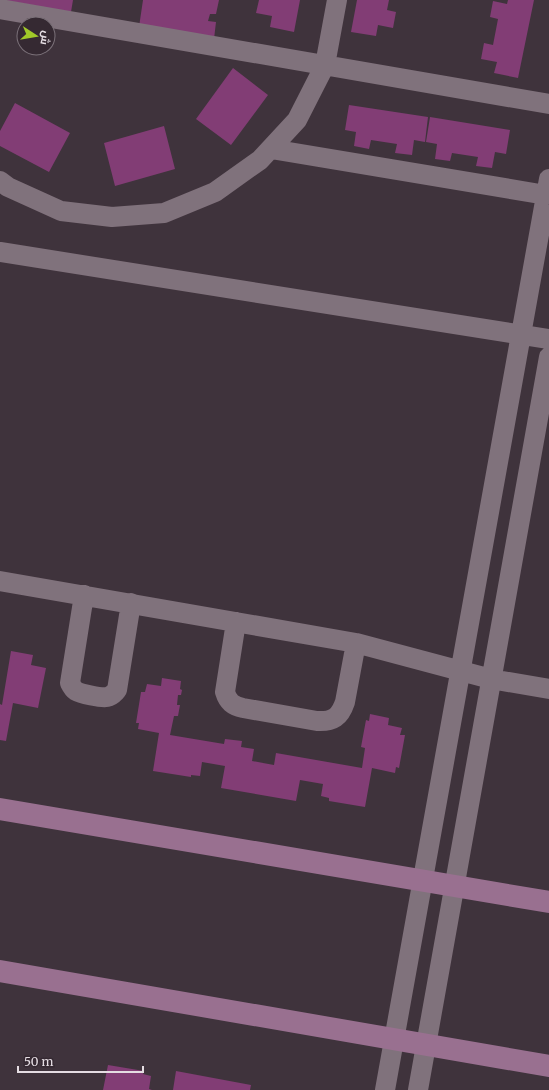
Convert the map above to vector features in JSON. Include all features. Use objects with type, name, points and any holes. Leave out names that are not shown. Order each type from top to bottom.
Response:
[{"type":"main road","points":[[0,809],[549,902]]},
{"type":"main road","points":[[0,971],[549,1066]]},
{"type":"street","points":[[0,181],[8,187],[61,211],[112,217],[164,213],[215,192],[260,160],[297,120],[325,65],[337,0]]},
{"type":"street","points":[[0,9],[549,104]]},
{"type":"street","points":[[271,148],[548,187],[385,1090]]},
{"type":"street","points":[[0,252],[549,339]]},
{"type":"street","points":[[418,1090],[549,357]]},
{"type":"street","points":[[0,581],[356,643],[491,679],[549,689]]},
{"type":"street","points":[[84,595],[70,683],[72,688],[77,692],[101,697],[113,695],[117,690],[131,603]]},
{"type":"street","points":[[236,622],[225,692],[228,701],[234,706],[258,711],[326,722],[335,718],[342,711],[356,643]]},
{"type":"building","points":[[3,0],[73,0],[71,12]]},
{"type":"building","points":[[143,0],[219,0],[216,14],[210,14],[208,21],[216,22],[214,39],[139,27]]},
{"type":"building","points":[[259,0],[300,0],[294,32],[270,27],[272,16],[256,13]]},
{"type":"building","points":[[357,0],[389,0],[387,10],[396,12],[393,28],[378,25],[376,36],[351,32]]},
{"type":"building","points":[[508,0],[534,0],[518,78],[494,73],[497,62],[481,59],[484,43],[493,45],[498,19],[490,17],[493,1],[507,4]]},
{"type":"building","points":[[233,68],[268,95],[231,145],[196,119]]},
{"type":"building","points":[[15,103],[70,133],[49,172],[0,146],[0,131]]},
{"type":"building","points":[[349,105],[428,117],[425,142],[414,140],[412,155],[395,153],[397,144],[371,140],[369,149],[354,146],[356,132],[345,130]]},
{"type":"building","points":[[430,117],[510,130],[506,154],[495,152],[492,168],[476,166],[478,157],[452,153],[450,161],[435,159],[437,144],[426,142]]},
{"type":"building","points":[[164,126],[175,169],[115,186],[104,143]]},
{"type":"building","points":[[11,651],[33,655],[31,665],[46,668],[38,708],[13,703],[6,741],[0,740],[0,704],[2,705]]},
{"type":"building","points":[[162,678],[181,681],[180,689],[182,690],[181,695],[178,695],[177,705],[180,705],[178,716],[174,716],[170,735],[224,744],[225,739],[242,741],[241,747],[254,749],[252,761],[274,765],[276,753],[362,768],[365,748],[361,747],[366,720],[369,721],[370,714],[389,718],[388,725],[402,728],[400,735],[405,735],[399,768],[396,767],[395,773],[372,768],[365,807],[329,801],[329,798],[321,796],[323,784],[300,780],[296,801],[221,788],[225,766],[202,762],[200,776],[191,775],[191,777],[153,771],[159,733],[138,729],[139,723],[136,723],[141,692],[145,692],[147,684],[161,686]]},
{"type":"building","points":[[108,1065],[144,1071],[143,1074],[151,1076],[149,1089],[152,1090],[103,1090]]},
{"type":"building","points":[[176,1071],[251,1085],[250,1090],[173,1090]]}]
